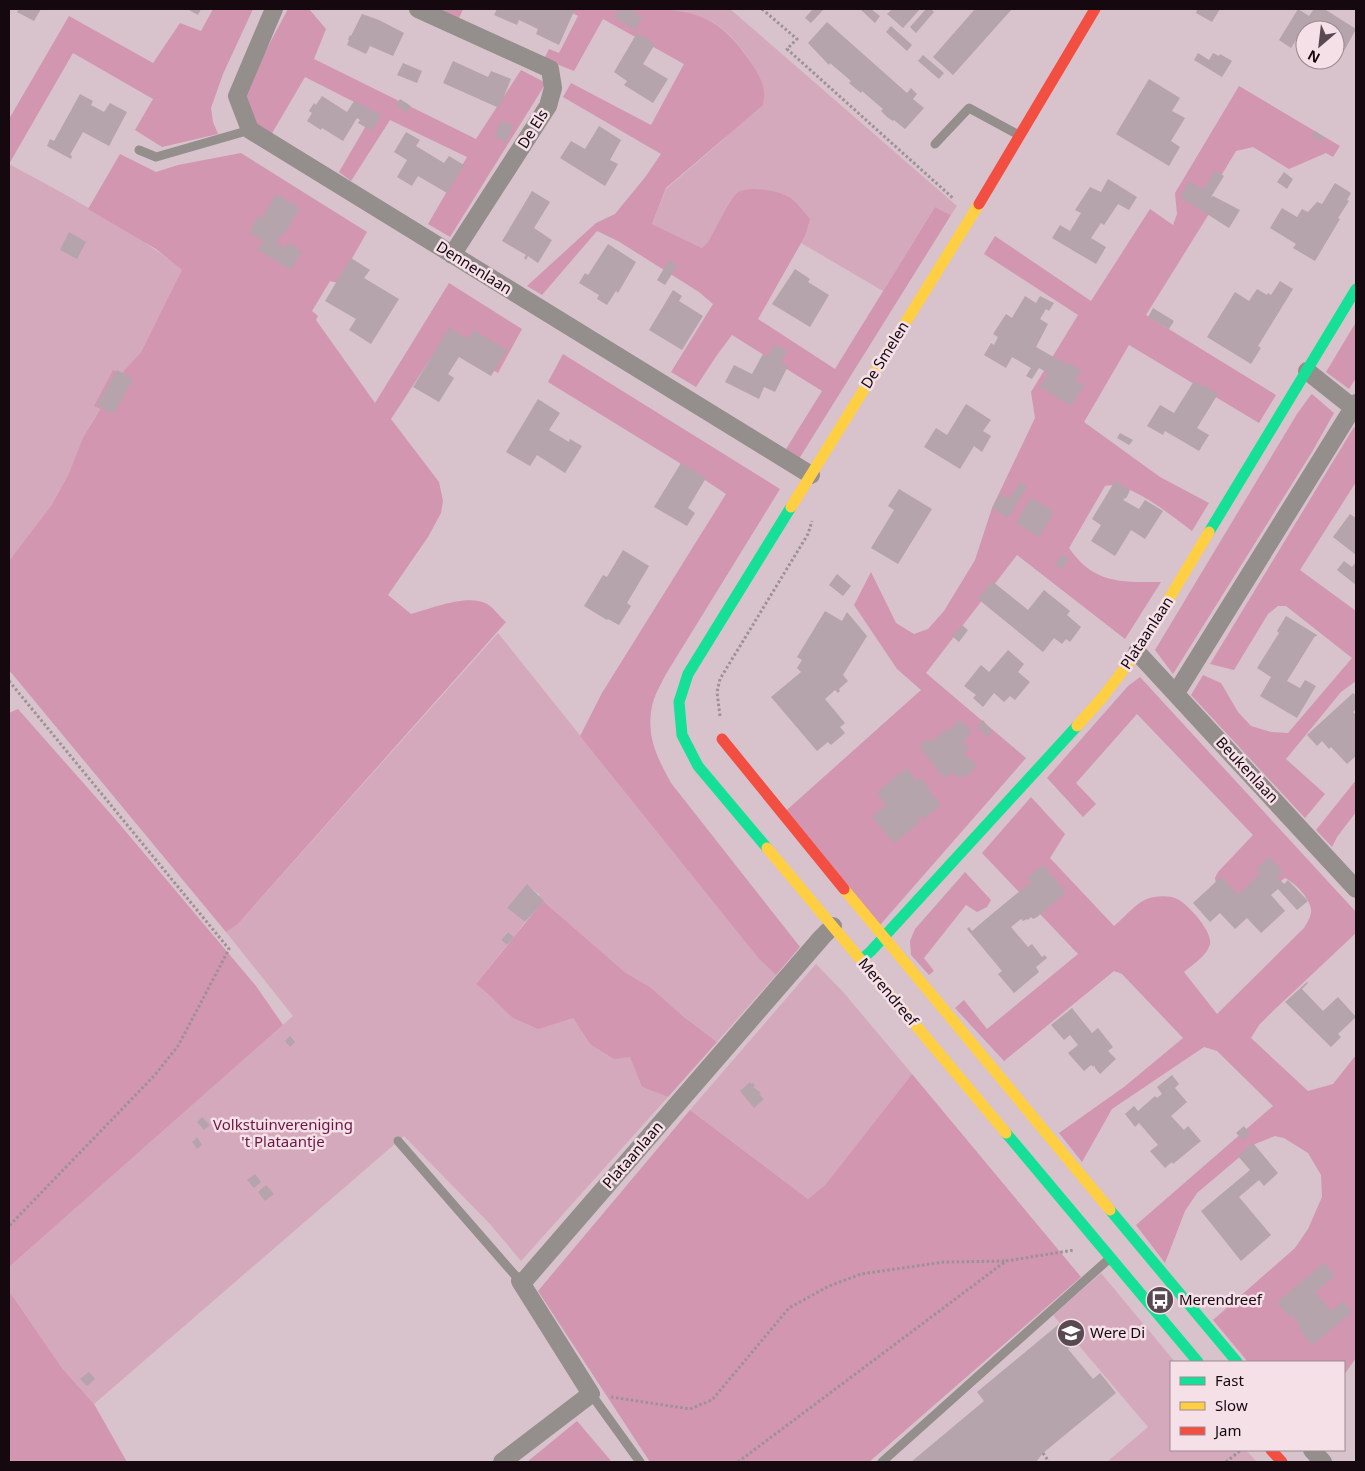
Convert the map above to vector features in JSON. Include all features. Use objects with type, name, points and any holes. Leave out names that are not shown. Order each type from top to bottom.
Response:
[{"type":"street","points":[[250,130],[237,96],[274,9]]},
{"type":"street","name":"De Els","points":[[418,9],[550,69],[553,88],[548,106],[452,255]]},
{"type":"street","name":"De Smelen","points":[[679,702],[688,674],[973,213],[1020,135],[1089,12]]},
{"type":"street","name":"Dennenlaan","points":[[250,130],[810,475]]},
{"type":"street","name":"Plataanlaan","points":[[861,960],[1102,698],[1137,652],[1356,289]]},
{"type":"street","points":[[1176,693],[1355,407],[1307,371]]},
{"type":"street","name":"Beukenlaan","points":[[1137,652],[1356,889]]},
{"type":"street","name":"Merendreef","points":[[679,702],[682,735],[698,766],[1197,1361]]},
{"type":"street","points":[[722,739],[1236,1361]]},
{"type":"street","name":"Plataanlaan","points":[[520,1281],[524,1281],[822,937],[834,926]]},
{"type":"street","points":[[502,1462],[591,1394],[520,1281]]},
{"type":"street","points":[[1272,1451],[1282,1462]]},
{"type":"street","points":[[1313,1451],[1322,1462]]},
{"type":"lane","points":[[935,144],[969,108],[1020,135]]},
{"type":"lane","points":[[139,150],[156,157],[250,130]]},
{"type":"lane","points":[[398,1141],[520,1281]]},
{"type":"lane","points":[[882,1462],[1110,1257]]},
{"type":"lane","points":[[591,1394],[640,1462]]},
{"type":"path","points":[[762,9],[796,39],[787,49],[955,200]]},
{"type":"path","points":[[9,681],[10,686],[229,949],[178,1046],[154,1076],[9,1226]]},
{"type":"path","points":[[591,1394],[690,1409],[712,1400],[789,1308],[829,1286],[861,1274],[944,1262],[1006,1261],[1078,1250]]},
{"type":"path","points":[[738,1462],[1006,1261]]},
{"type":"path","points":[[1226,1462],[1240,1451]]},
{"type":"path","points":[[1044,1453],[1049,1462]]},
{"type":"green space","points":[[666,9],[730,9],[957,206],[951,215],[935,207],[883,291],[801,243],[805,236],[763,190],[747,189],[737,193],[708,242],[702,248],[652,224],[666,189],[724,139],[764,93],[748,60],[725,31],[704,18]]},
{"type":"green space","points":[[9,164],[120,226],[183,270],[141,352],[121,374],[113,371],[95,406],[100,409],[83,441],[63,487],[41,520],[9,561]]},
{"type":"green space","name":"Volkstuinvereniging 't Plataantje","points":[[498,633],[759,959],[776,975],[717,1042],[684,1017],[650,987],[626,973],[527,885],[507,908],[525,922],[514,937],[508,932],[501,940],[507,945],[476,984],[489,995],[573,1018],[590,1044],[630,1056],[642,1087],[668,1097],[521,1261],[490,1224],[404,1136],[94,1404],[62,1368],[9,1291],[9,1267],[293,1016],[226,932],[237,925]]},
{"type":"green space","points":[[816,964],[844,993],[912,1074],[825,1185],[808,1199],[690,1110]]},
{"type":"green space","points":[[1101,1273],[1174,1361],[1170,1361],[1170,1451],[1247,1451],[1257,1462],[1107,1462],[1148,1427],[1053,1315]]},
{"type":"shaded area","points":[[637,8],[689,13],[717,25],[742,50],[755,68],[764,88],[763,105],[666,188],[652,224],[702,248],[708,242],[733,198],[740,191],[752,189],[767,190],[780,193],[792,199],[810,219],[805,236],[758,319],[835,369],[935,207],[951,215],[797,462],[783,454],[822,391],[732,335],[696,387],[671,372],[713,304],[699,292],[618,241],[597,231],[542,295],[527,286],[596,223],[615,214],[661,154],[563,97],[571,83],[651,125],[684,64],[603,19],[574,71],[544,59],[549,49],[559,53],[578,16],[568,9]]},
{"type":"shaded area","points":[[213,9],[253,9],[223,74],[211,108],[213,122],[218,134],[162,147],[135,130],[153,99],[73,53],[9,164],[9,119],[69,16],[153,63],[180,23],[201,31]]},
{"type":"shaded area","points":[[288,9],[309,9],[326,29],[314,59],[476,139],[521,70],[546,83],[450,237],[428,224],[467,157],[390,120],[351,181],[339,172],[374,112],[305,77],[271,135],[258,126],[244,99],[258,65]]},
{"type":"shaded area","points":[[428,9],[463,9],[457,23]]},
{"type":"shaded area","points":[[1239,86],[1340,146],[1333,157],[1326,153],[1289,169],[1253,147],[1236,151],[1204,204],[1212,209],[1146,315],[1276,395],[1259,423],[1129,345],[1084,422],[1160,477],[1209,503],[1192,531],[1138,494],[1115,486],[1105,486],[1069,548],[1078,560],[1098,575],[1120,581],[1161,582],[1125,639],[1017,555],[926,673],[1026,758],[880,925],[779,817],[921,690],[897,669],[854,605],[871,572],[896,623],[914,634],[928,629],[944,611],[975,560],[992,508],[1035,418],[1031,392],[1078,315],[984,254],[995,236],[1091,301],[1150,209],[1173,225],[1177,214],[1175,193]]},
{"type":"shaded area","points":[[241,153],[367,232],[338,283],[330,281],[312,311],[318,316],[316,320],[375,403],[449,283],[522,329],[498,373],[442,341],[391,419],[439,482],[443,501],[441,513],[428,537],[388,595],[411,614],[449,603],[470,600],[479,601],[490,606],[506,622],[237,925],[226,932],[9,670],[9,561],[51,506],[68,476],[83,438],[100,409],[94,406],[113,370],[121,374],[141,352],[182,270],[156,249],[88,209],[120,154],[156,172],[178,165]]},
{"type":"shaded area","points":[[1356,322],[1356,378],[1349,389],[1326,372]]},
{"type":"shaded area","points":[[563,354],[780,489],[666,674],[654,698],[650,727],[654,746],[671,783],[800,947],[776,975],[759,959],[580,736],[602,693],[726,494],[678,462],[548,382]]},
{"type":"shaded area","points":[[1312,394],[1334,413],[1312,452],[1173,674],[1155,650],[1297,414]]},
{"type":"shaded area","points":[[1354,427],[1356,429],[1356,482],[1300,570],[1356,611],[1356,681],[1341,692],[1286,759],[1325,794],[1305,818],[1191,695],[1203,675],[1221,683],[1238,712],[1251,726],[1271,732],[1288,733],[1352,658],[1286,606],[1278,606],[1268,614],[1234,670],[1210,664]]},
{"type":"shaded area","points":[[1140,677],[1356,912],[1356,933],[1259,1025],[1251,1038],[1308,1091],[1333,1084],[1356,1055],[1356,1358],[1345,1374],[1345,1361],[1247,1361],[1213,1320],[1295,1248],[1308,1229],[1322,1197],[1321,1175],[1308,1153],[1284,1138],[1275,1136],[1255,1144],[1197,1193],[1185,1211],[1165,1263],[1136,1225],[1273,1106],[1217,1051],[1204,1047],[1112,1109],[1082,1162],[1059,1133],[1124,1087],[1183,1038],[1122,974],[1114,971],[1004,1061],[955,1008],[964,1000],[987,1029],[1078,954],[982,853],[1031,797],[1065,834],[1050,858],[1114,926],[1143,901],[1158,897],[1177,899],[1187,906],[1199,919],[1208,933],[1210,944],[1203,956],[1184,972],[1217,1014],[1308,922],[1311,909],[1308,900],[1293,883],[1285,878],[1245,904],[1216,883],[1215,878],[1218,872],[1253,835],[1137,714],[1076,783],[1096,804],[1083,817],[1047,778],[1128,686]]},
{"type":"shaded area","points":[[18,709],[116,820],[256,986],[283,1025],[9,1267],[9,713]]},
{"type":"shaded area","points":[[1356,780],[1356,812],[1337,837],[1332,847],[1316,830]]},
{"type":"shaded area","points":[[965,872],[991,900],[987,907],[977,912],[966,905],[924,958],[934,971],[929,975],[911,955],[910,941],[915,929]]},
{"type":"shaded area","points":[[543,901],[626,973],[650,987],[684,1017],[717,1042],[668,1097],[642,1087],[630,1057],[614,1059],[590,1044],[573,1018],[538,1029],[513,1018],[476,984]]},
{"type":"shaded area","points":[[912,1074],[1081,1277],[869,1462],[650,1462],[538,1291],[690,1110],[808,1199],[825,1185]]},
{"type":"shaded area","points":[[9,1291],[62,1368],[94,1404],[127,1462],[9,1462]]},
{"type":"shaded area","points":[[577,1421],[612,1462],[527,1462]]},
{"type":"building","points":[[19,9],[41,9],[34,21],[17,12]]},
{"type":"building","points":[[187,9],[201,9],[198,15]]},
{"type":"building","points":[[497,9],[575,9],[559,45],[536,34],[538,29],[519,20],[517,25],[494,15]]},
{"type":"building","points":[[619,9],[629,9],[642,17],[635,30],[614,17]]},
{"type":"building","points":[[813,9],[824,9],[811,23],[805,18]]},
{"type":"building","points":[[860,9],[871,9],[880,16],[875,23]]},
{"type":"building","points":[[892,9],[920,9],[903,28],[887,14]]},
{"type":"building","points":[[926,9],[931,9],[934,12],[916,33],[910,27]]},
{"type":"building","points":[[975,9],[1012,9],[953,75],[933,57]]},
{"type":"building","points":[[1194,9],[1220,9],[1212,22],[1196,13],[1197,10]]},
{"type":"building","points":[[1298,9],[1309,16],[1314,9],[1327,9],[1342,20],[1295,20],[1295,42],[1291,48],[1279,40]]},
{"type":"building","points":[[362,14],[379,20],[404,33],[393,56],[370,46],[366,54],[347,45],[350,35]]},
{"type":"building","points":[[827,22],[907,93],[911,88],[917,94],[913,99],[924,108],[905,129],[887,117],[881,111],[883,109],[862,91],[861,93],[849,83],[851,81],[830,63],[829,65],[808,43]]},
{"type":"building","points":[[1345,22],[1356,29],[1345,49]]},
{"type":"building","points":[[891,26],[912,45],[907,51],[886,32]]},
{"type":"building","points":[[637,33],[655,44],[643,64],[668,79],[653,103],[624,85],[627,81],[614,72]]},
{"type":"building","points":[[1198,53],[1209,60],[1213,53],[1219,56],[1220,54],[1232,61],[1222,77],[1194,60]]},
{"type":"building","points":[[923,55],[944,73],[939,79],[918,61]]},
{"type":"building","points":[[453,61],[488,77],[491,71],[511,79],[499,108],[443,83]]},
{"type":"building","points":[[403,63],[422,71],[417,83],[397,75]]},
{"type":"building","points":[[1149,79],[1180,98],[1172,111],[1185,118],[1171,141],[1180,147],[1169,166],[1116,134]]},
{"type":"building","points":[[80,94],[93,101],[91,105],[104,112],[110,103],[127,112],[109,146],[83,132],[70,155],[72,156],[71,159],[47,146],[50,139],[54,141]]},
{"type":"building","points":[[322,96],[347,112],[354,101],[381,115],[372,131],[358,123],[360,120],[357,118],[343,141],[307,121],[312,113],[309,111]]},
{"type":"building","points":[[400,99],[411,106],[407,112],[396,106]]},
{"type":"building","points":[[501,121],[513,126],[506,142],[494,136]]},
{"type":"building","points":[[599,126],[621,140],[610,160],[618,164],[605,186],[560,158],[571,141],[585,149]]},
{"type":"building","points":[[1315,131],[1325,138],[1322,142],[1312,135]]},
{"type":"building","points":[[406,132],[420,140],[416,146],[444,163],[449,156],[464,165],[447,193],[418,176],[412,186],[397,177],[407,160],[394,152]]},
{"type":"building","points":[[1215,170],[1224,176],[1211,197],[1213,196],[1240,210],[1229,228],[1180,197],[1189,181],[1203,190]]},
{"type":"building","points":[[1284,172],[1293,179],[1287,189],[1277,182]]},
{"type":"building","points":[[1108,179],[1137,197],[1129,210],[1118,204],[1104,225],[1101,223],[1091,238],[1106,247],[1096,264],[1052,238],[1060,225],[1070,231],[1081,213],[1075,210],[1090,187],[1101,192]]},
{"type":"building","points":[[1335,183],[1351,193],[1347,200],[1349,201],[1315,261],[1293,248],[1296,244],[1270,228],[1282,208],[1297,217],[1302,209],[1308,212],[1317,202],[1322,204]]},
{"type":"building","points":[[532,191],[550,202],[534,228],[552,240],[538,263],[528,256],[526,260],[524,258],[526,255],[502,241]]},
{"type":"building","points":[[276,194],[300,208],[285,233],[283,232],[276,243],[284,248],[288,243],[302,251],[291,270],[258,250],[263,241],[249,232],[258,216],[262,218]]},
{"type":"building","points":[[69,232],[86,242],[77,259],[60,250]]},
{"type":"building","points":[[608,244],[636,262],[618,293],[616,291],[607,305],[597,299],[599,295],[579,283],[585,273],[588,275]]},
{"type":"building","points":[[351,258],[370,270],[364,278],[399,299],[371,344],[349,330],[356,319],[325,301]]},
{"type":"building","points":[[669,260],[677,266],[665,285],[657,280]]},
{"type":"building","points":[[795,269],[810,279],[808,282],[829,295],[810,327],[772,304]]},
{"type":"building","points":[[1280,281],[1293,289],[1258,346],[1261,348],[1251,364],[1207,337],[1235,292],[1249,301],[1257,289],[1267,295],[1268,293],[1271,295]]},
{"type":"building","points":[[673,290],[682,296],[679,301],[703,316],[682,350],[649,330]]},
{"type":"building","points":[[1025,296],[1036,303],[1040,296],[1054,303],[1049,311],[1046,309],[1040,319],[1048,324],[1036,347],[1081,370],[1075,380],[1084,385],[1071,406],[1040,387],[1048,373],[1039,368],[1032,379],[1026,376],[1031,368],[1012,357],[1006,368],[984,355],[991,343],[994,345],[998,337],[993,334],[1006,314],[1012,318]]},
{"type":"building","points":[[1153,308],[1174,321],[1169,329],[1148,317]]},
{"type":"building","points":[[449,328],[468,339],[473,330],[507,350],[491,376],[459,357],[448,374],[454,378],[439,402],[413,387]]},
{"type":"building","points":[[774,344],[787,351],[781,363],[788,366],[775,392],[764,387],[759,399],[725,382],[734,365],[752,374],[763,354],[768,356]]},
{"type":"building","points":[[117,370],[133,379],[113,414],[97,405]]},
{"type":"building","points":[[1194,381],[1218,394],[1197,428],[1209,435],[1199,451],[1165,431],[1163,435],[1147,426],[1160,405],[1174,413]]},
{"type":"building","points":[[538,399],[560,413],[549,430],[569,442],[570,439],[582,446],[565,473],[537,455],[530,466],[506,452]]},
{"type":"building","points":[[966,404],[991,420],[983,431],[991,436],[982,452],[974,446],[960,469],[924,447],[936,428],[947,435]]},
{"type":"building","points":[[1120,433],[1133,440],[1129,445],[1117,438]]},
{"type":"building","points":[[681,463],[706,478],[688,508],[695,513],[687,526],[654,507]]},
{"type":"building","points":[[1115,481],[1130,490],[1127,497],[1123,500],[1139,509],[1145,500],[1163,511],[1145,539],[1131,530],[1115,556],[1091,541],[1101,525],[1092,519]]},
{"type":"building","points":[[1020,482],[1027,487],[1008,518],[992,508],[1001,493],[1009,499]]},
{"type":"building","points":[[899,489],[932,509],[898,564],[871,548],[894,510],[888,506]]},
{"type":"building","points":[[1031,498],[1054,512],[1039,537],[1016,523]]},
{"type":"building","points":[[1350,514],[1356,518],[1356,555],[1333,537]]},
{"type":"building","points":[[623,550],[649,566],[627,603],[631,606],[619,625],[584,606],[603,575],[607,577]]},
{"type":"building","points":[[1062,554],[1068,559],[1062,569],[1055,565]]},
{"type":"building","points":[[1344,561],[1352,567],[1356,562],[1356,585],[1337,570]]},
{"type":"building","points":[[837,574],[851,586],[843,596],[829,585]]},
{"type":"building","points":[[992,581],[1028,610],[1044,590],[1070,611],[1067,615],[1081,627],[1070,642],[1066,639],[1062,644],[1054,638],[1043,652],[978,599]]},
{"type":"building","points":[[825,611],[842,621],[847,612],[867,636],[843,675],[848,681],[839,689],[838,693],[835,690],[825,699],[845,723],[840,727],[845,733],[831,745],[828,742],[817,751],[771,697],[801,672],[797,668],[802,660],[797,657]]},
{"type":"building","points":[[1286,616],[1317,635],[1287,681],[1300,688],[1305,680],[1316,686],[1297,718],[1260,696],[1271,677],[1257,668],[1279,633],[1277,631]]},
{"type":"building","points":[[962,625],[968,630],[959,642],[952,636]]},
{"type":"building","points":[[1008,650],[1024,664],[1018,672],[1030,682],[1015,700],[1010,696],[1004,702],[994,693],[983,707],[973,698],[976,695],[964,686],[981,665],[989,672]]},
{"type":"building","points":[[1353,693],[1356,696],[1356,709],[1353,712],[1356,715],[1356,756],[1347,764],[1331,747],[1329,749],[1322,741],[1317,746],[1307,735]]},
{"type":"building","points":[[959,719],[972,731],[963,742],[969,748],[964,754],[977,765],[967,777],[964,774],[960,779],[952,772],[944,778],[919,746],[928,739],[931,742],[947,729],[949,731]]},
{"type":"building","points":[[983,720],[992,732],[988,737],[977,727]]},
{"type":"building","points":[[907,768],[917,781],[921,778],[941,805],[926,817],[927,819],[925,820],[922,816],[917,820],[919,823],[894,843],[872,817],[886,805],[877,793]]},
{"type":"building","points":[[1269,857],[1283,872],[1277,876],[1284,884],[1288,880],[1308,901],[1297,910],[1278,889],[1271,895],[1285,911],[1261,933],[1247,918],[1235,929],[1220,913],[1210,922],[1193,903],[1221,877],[1238,895],[1261,873],[1256,869]]},
{"type":"building","points":[[1043,865],[1066,893],[1037,917],[1033,919],[1031,917],[1023,921],[1021,919],[1011,927],[1028,947],[1032,944],[1042,957],[1045,955],[1047,958],[1036,967],[1039,972],[1014,993],[998,974],[1002,971],[967,929],[969,927],[972,931],[1032,881],[1027,878]]},
{"type":"building","points":[[527,884],[544,901],[525,922],[507,908]]},
{"type":"building","points":[[508,932],[514,937],[507,945],[501,940]]},
{"type":"building","points":[[1307,982],[1302,989],[1323,1011],[1338,997],[1356,1017],[1338,1034],[1341,1037],[1331,1047],[1285,1002]]},
{"type":"building","points":[[1072,1008],[1092,1033],[1098,1028],[1113,1047],[1108,1051],[1116,1059],[1100,1074],[1095,1065],[1094,1067],[1091,1065],[1084,1071],[1068,1053],[1078,1045],[1070,1035],[1064,1040],[1051,1025]]},
{"type":"building","points":[[290,1036],[295,1042],[290,1047],[285,1041]]},
{"type":"building","points":[[1172,1075],[1179,1084],[1175,1088],[1187,1102],[1171,1116],[1184,1130],[1188,1126],[1201,1141],[1173,1164],[1172,1162],[1165,1168],[1150,1151],[1158,1145],[1139,1123],[1135,1127],[1125,1114],[1134,1106],[1138,1111],[1155,1096],[1157,1098],[1162,1094],[1157,1087]]},
{"type":"building","points":[[750,1082],[751,1084],[753,1083],[755,1086],[753,1087],[761,1093],[759,1094],[764,1099],[754,1108],[740,1091]]},
{"type":"building","points":[[202,1117],[210,1125],[204,1130],[197,1122]]},
{"type":"building","points":[[1244,1126],[1250,1134],[1243,1140],[1236,1133]]},
{"type":"building","points":[[197,1137],[202,1145],[197,1149],[192,1142]]},
{"type":"building","points":[[1253,1143],[1278,1173],[1264,1186],[1259,1180],[1239,1197],[1271,1235],[1241,1261],[1201,1211],[1250,1170],[1238,1156]]},
{"type":"building","points":[[255,1174],[261,1182],[254,1188],[247,1180]]},
{"type":"building","points":[[266,1185],[274,1194],[265,1201],[258,1192]]},
{"type":"building","points":[[1324,1263],[1335,1276],[1315,1292],[1331,1311],[1343,1301],[1352,1312],[1312,1345],[1298,1327],[1300,1325],[1291,1314],[1289,1317],[1277,1302]]},
{"type":"building","points":[[1059,1324],[1075,1343],[1068,1349],[1093,1379],[1100,1373],[1116,1393],[1043,1453],[1036,1462],[911,1462],[984,1401],[977,1392]]},
{"type":"building","points":[[89,1372],[95,1379],[87,1386],[80,1379]]},
{"type":"traffic: fast","points":[[1209,532],[1356,289]]},
{"type":"traffic: fast","points":[[767,848],[698,766],[682,735],[679,702],[688,674],[791,507]]},
{"type":"traffic: fast","points":[[861,960],[1077,726]]},
{"type":"traffic: fast","points":[[1006,1133],[1197,1361]]},
{"type":"traffic: fast","points":[[1110,1210],[1236,1361]]},
{"type":"traffic: slow","points":[[791,507],[979,204]]},
{"type":"traffic: slow","points":[[1077,726],[1102,698],[1137,652],[1209,532]]},
{"type":"traffic: slow","points":[[767,848],[1006,1133]]},
{"type":"traffic: slow","points":[[844,889],[1110,1210]]},
{"type":"traffic: jam","points":[[979,204],[1095,9]]},
{"type":"traffic: jam","points":[[722,739],[844,889]]},
{"type":"traffic: jam","points":[[1272,1451],[1282,1462]]},
{"type":"place","name":"Merendreef","points":[[1160,1300]]},
{"type":"place","name":"Were Di","points":[[1071,1333]]}]
